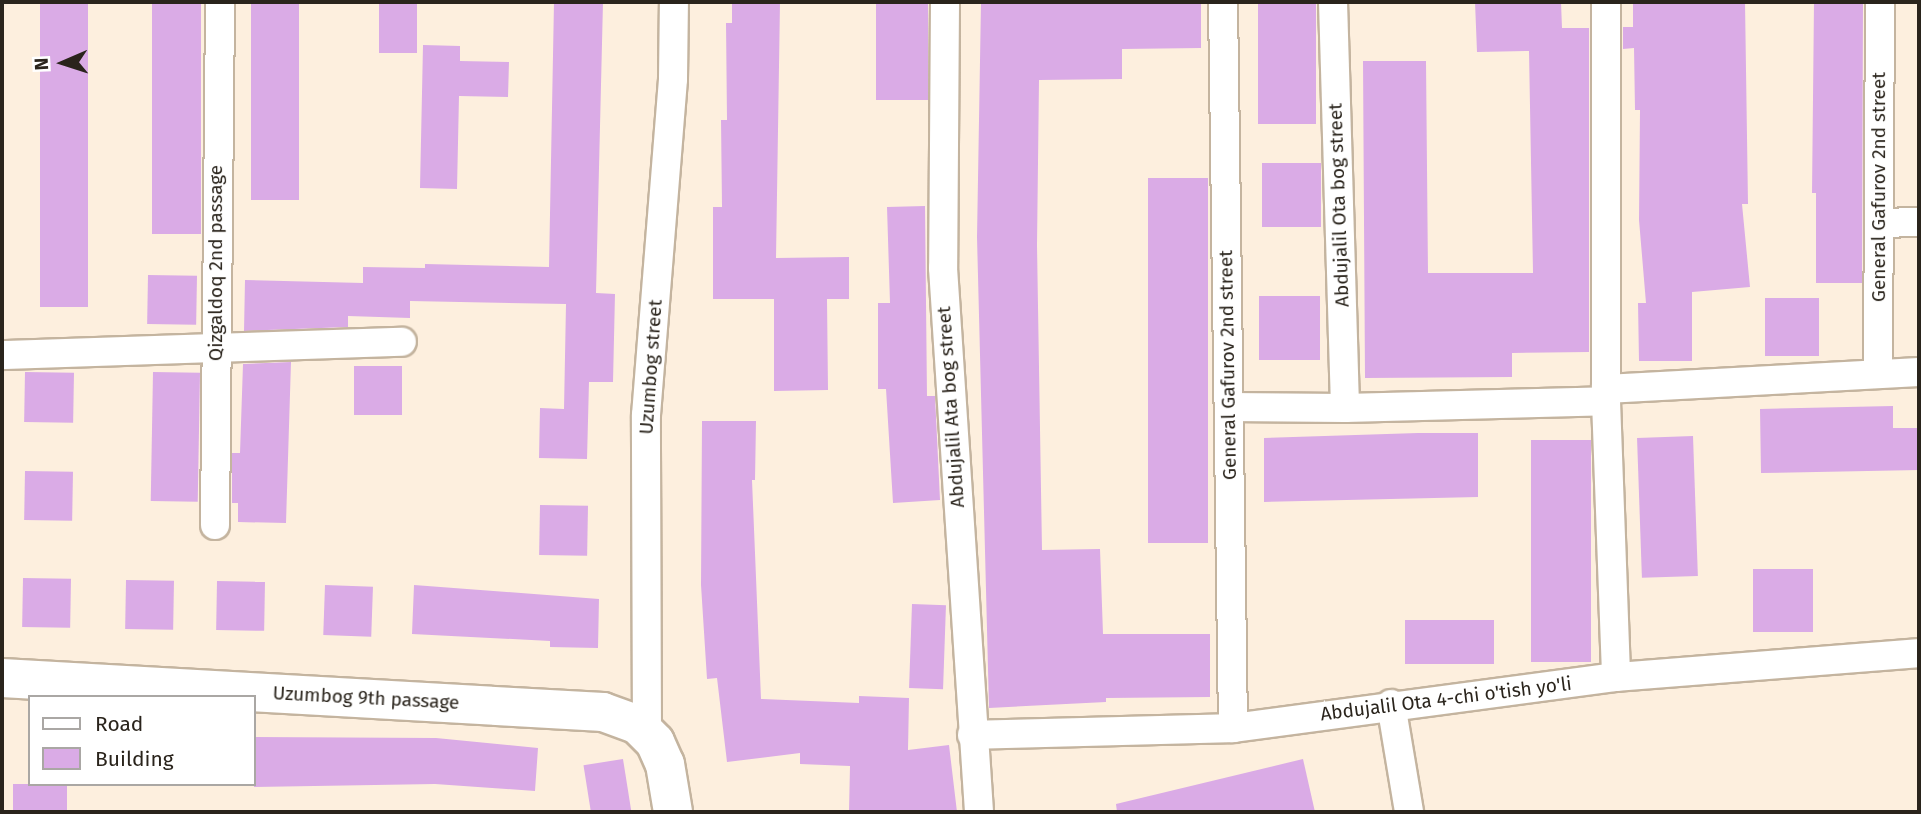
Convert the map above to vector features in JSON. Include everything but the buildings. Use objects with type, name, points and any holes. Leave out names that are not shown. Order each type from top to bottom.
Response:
[{"type":"street","name":"Qizgaldoq 2nd passage","points":[[215,525],[220,2]]},
{"type":"street","name":"Uzumbog street","points":[[673,812],[656,748],[646,415],[673,79],[674,2]]},
{"type":"street","name":"Abdujalil Ata bog street","points":[[944,2],[943,268],[979,812]]},
{"type":"street","name":"General Gafurov 2nd street","points":[[1223,2],[1233,728]]},
{"type":"street","name":"Abdujalil Ota bog street","points":[[1333,2],[1345,408]]},
{"type":"street","points":[[1606,2],[1606,395],[1616,677]]},
{"type":"street","name":"General Gafurov 2nd street","points":[[1878,372],[1880,2]]},
{"type":"street","points":[[1879,223],[1919,222]]},
{"type":"street","points":[[2,355],[402,342]]},
{"type":"street","points":[[1229,407],[1345,408],[1606,395],[1878,372],[1919,372]]},
{"type":"street","name":"Abdujalil Ota 4-chi o'tish yo'li","points":[[972,735],[1233,728],[1391,704],[1616,677],[1919,653]]},
{"type":"street","name":"Uzumbog 9th passage","points":[[2,678],[591,711],[627,719],[656,748]]},
{"type":"street","points":[[1391,704],[1409,812]]}]
